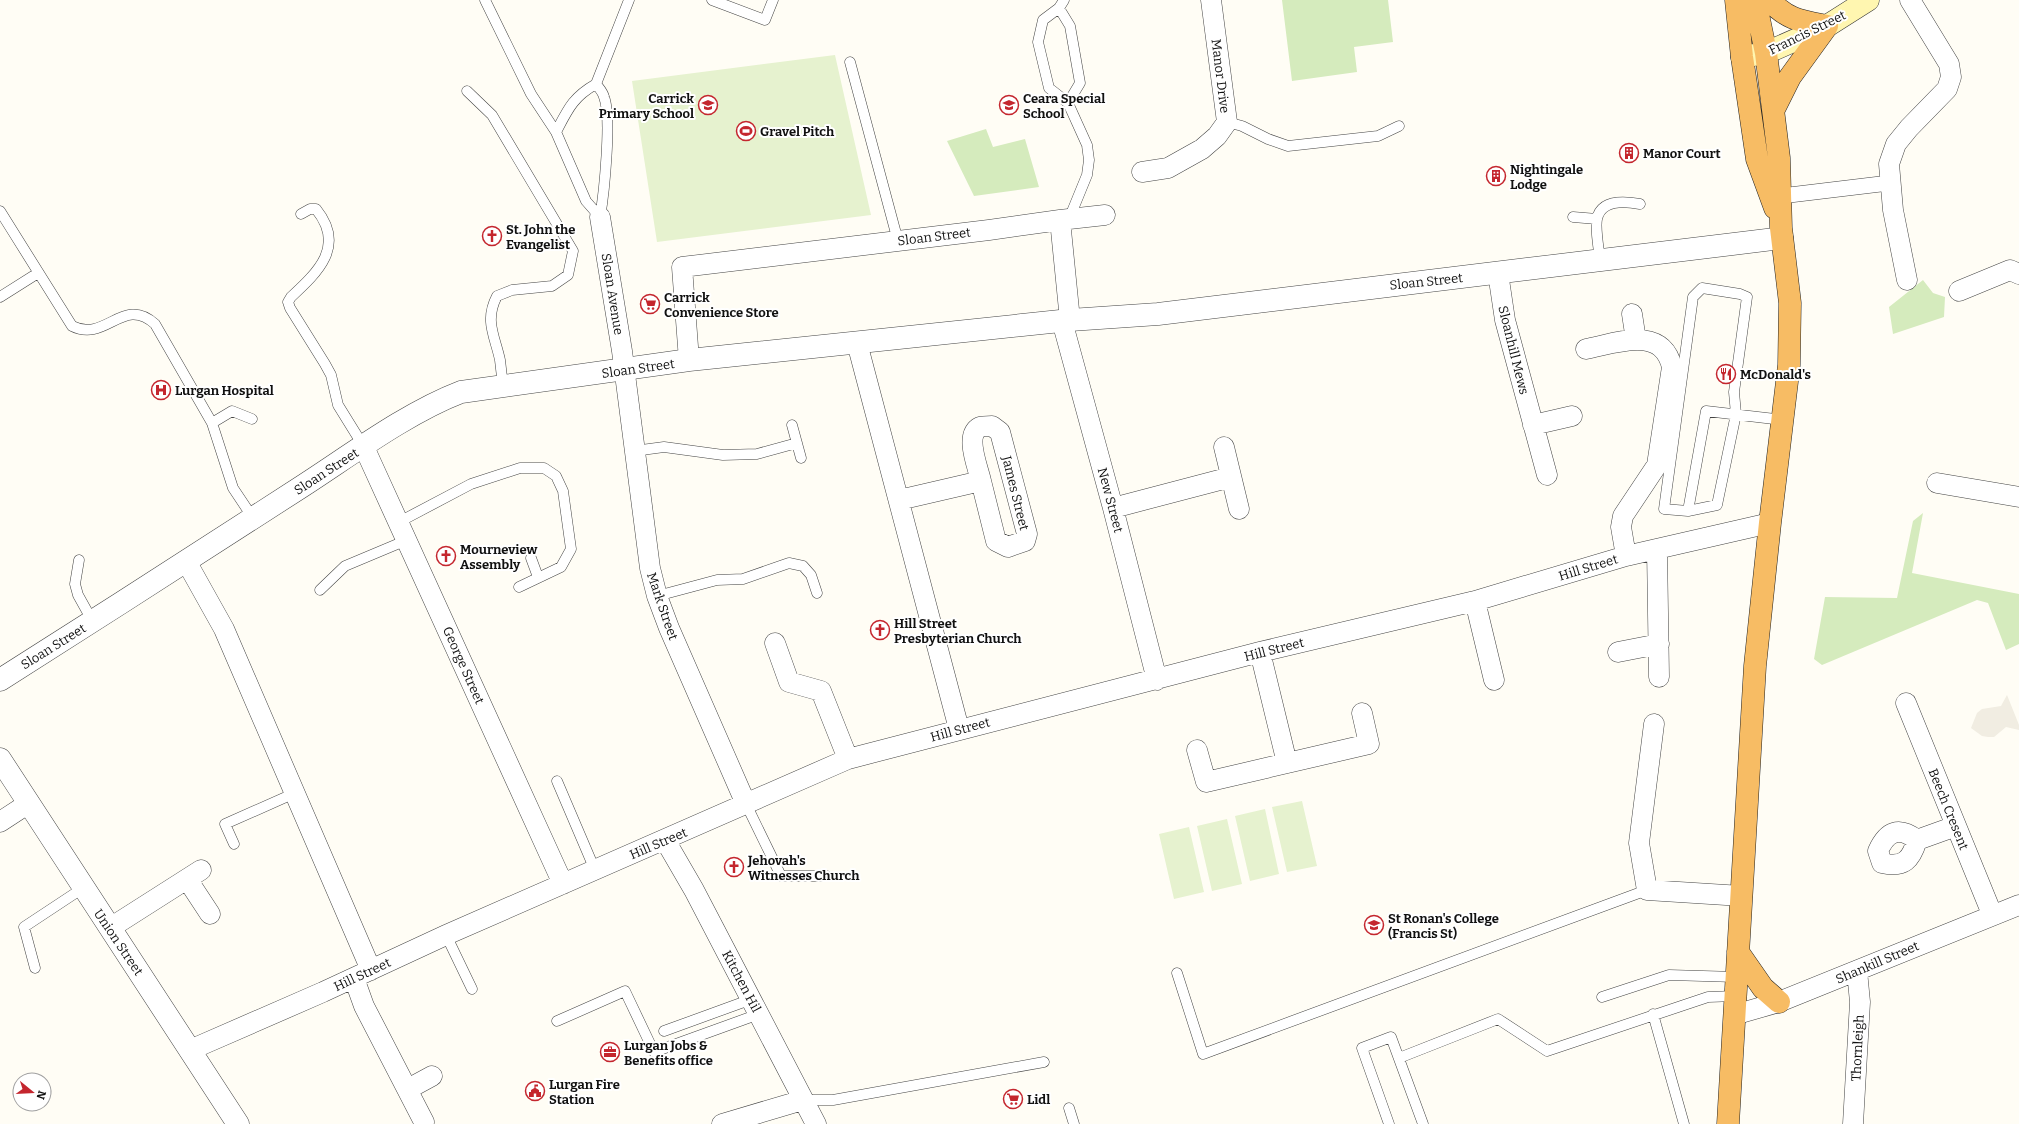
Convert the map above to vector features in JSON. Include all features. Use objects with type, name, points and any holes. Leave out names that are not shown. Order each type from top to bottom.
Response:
[{"type":"highway","points":[[1736,0],[1742,57],[1758,158],[1782,233]]},
{"type":"highway","points":[[1728,1124],[1756,666],[1770,523],[1790,365],[1790,303],[1782,233],[1781,196],[1774,109],[1766,53],[1755,0]]},
{"type":"highway","points":[[1769,0],[1782,13],[1800,21],[1826,26],[1790,77],[1774,109]]},
{"type":"highway","points":[[1738,952],[1763,988],[1779,1002]]},
{"type":"main road","name":"Francis Street","points":[[1742,57],[1766,53],[1826,26],[1868,0]]},
{"type":"street","name":"Manor Drive","points":[[1142,172],[1168,168],[1202,149],[1217,136],[1227,122],[1211,0]]},
{"type":"street","points":[[1910,0],[1949,64],[1951,77],[1947,89],[1908,128],[1896,144],[1889,164],[1889,183],[1911,273]]},
{"type":"street","points":[[1781,196],[1889,183]]},
{"type":"street","name":"Sloan Street","points":[[688,360],[682,267],[1104,215]]},
{"type":"street","name":"Sloan Avenue","points":[[600,217],[624,370]]},
{"type":"street","points":[[1064,219],[1066,321]]},
{"type":"street","name":"Sloan Street","points":[[0,680],[439,400],[461,392],[688,360],[1066,321],[1158,314],[1423,280],[1498,273],[1600,260],[1782,233]]},
{"type":"street","points":[[1959,290],[2010,270],[2019,274]]},
{"type":"street","name":"Sloanhill Mews","points":[[1498,273],[1505,320],[1547,475]]},
{"type":"street","points":[[1632,314],[1636,340]]},
{"type":"street","name":"New Street","points":[[1066,321],[1157,680]]},
{"type":"street","points":[[1586,349],[1636,340],[1652,341],[1663,347],[1669,356],[1672,367],[1657,465],[1623,516],[1621,527],[1626,556]]},
{"type":"street","points":[[857,343],[959,729]]},
{"type":"street","name":"Mark Street","points":[[624,370],[650,568],[657,596],[669,628],[746,804]]},
{"type":"street","points":[[1533,425],[1572,416]]},
{"type":"street","name":"James Street","points":[[992,426],[1000,432],[1027,534],[1025,541],[1008,547],[996,541],[981,481],[971,439],[974,432],[980,427],[992,426]]},
{"type":"street","name":"George Street","points":[[364,447],[563,884]]},
{"type":"street","points":[[1224,447],[1239,509]]},
{"type":"street","points":[[1113,508],[1231,477]]},
{"type":"street","points":[[899,500],[981,481]]},
{"type":"street","points":[[1937,482],[2019,497]]},
{"type":"street","name":"Hill Street","points":[[190,1050],[363,974],[446,935],[848,759],[959,729],[1157,680],[1260,652],[1475,601],[1626,556],[1770,523]]},
{"type":"street","points":[[1657,549],[1659,677]]},
{"type":"street","points":[[186,561],[224,629],[295,794],[363,974],[364,1006],[424,1122]]},
{"type":"street","points":[[1475,601],[1494,680]]},
{"type":"street","points":[[775,643],[789,682],[821,691],[848,759]]},
{"type":"street","points":[[1618,652],[1659,644]]},
{"type":"street","points":[[1260,652],[1287,763]]},
{"type":"street","name":"Beech Cresent","points":[[1906,703],[1992,914]]},
{"type":"street","points":[[1197,750],[1206,782],[1369,744],[1362,713]]},
{"type":"street","points":[[1654,724],[1639,843],[1647,890],[1742,896]]},
{"type":"street","name":"Union Street","points":[[0,758],[83,888],[238,1124]]},
{"type":"street","points":[[0,822],[29,803]]},
{"type":"street","points":[[1917,840],[1956,826]]},
{"type":"street","name":"Kitchen Hil","points":[[665,840],[816,1124]]},
{"type":"street","points":[[110,928],[194,874],[210,914]]},
{"type":"street","name":"Shankill Street","points":[[1736,996],[1779,1002],[2019,904]]},
{"type":"street","name":"Thornleigh","points":[[1853,1124],[1860,1002],[1857,971]]},
{"type":"street","points":[[408,1089],[432,1076]]},
{"type":"street","points":[[722,1124],[803,1100]]},
{"type":"lane","points":[[485,0],[532,94],[556,132],[586,201],[600,217]]},
{"type":"lane","points":[[556,132],[567,110],[581,92],[596,84],[629,0]]},
{"type":"lane","points":[[712,0],[737,4],[765,20],[773,0]]},
{"type":"lane","points":[[1064,219],[1087,175],[1089,160],[1086,145],[1068,103],[1049,88],[1038,42],[1044,20],[1061,4],[1070,26],[1080,83],[1068,103]]},
{"type":"lane","points":[[850,62],[898,241]]},
{"type":"lane","points":[[596,84],[604,97],[608,116],[604,196],[600,217]]},
{"type":"lane","points":[[467,91],[492,115],[573,251],[568,275],[552,286],[512,290],[497,296],[492,306],[491,329],[500,359],[503,386]]},
{"type":"lane","points":[[1227,122],[1242,126],[1268,139],[1288,146],[1378,136],[1399,126]]},
{"type":"lane","points":[[1600,260],[1597,219],[1603,208],[1618,201],[1640,204]]},
{"type":"lane","points":[[301,214],[310,209],[316,210],[320,215],[328,233],[327,250],[323,264],[288,302],[290,308],[331,374],[338,405],[364,447]]},
{"type":"lane","points":[[0,211],[72,326],[82,331],[94,330],[127,315],[137,315],[148,318],[155,324],[212,423],[233,488],[253,518]]},
{"type":"lane","points":[[1572,217],[1597,219]]},
{"type":"lane","points":[[0,298],[38,273]]},
{"type":"lane","points":[[1702,288],[1740,294],[1747,297],[1734,392],[1736,414],[1717,505],[1688,511],[1664,509],[1694,297],[1702,288]]},
{"type":"lane","points":[[212,423],[232,411],[252,419]]},
{"type":"lane","points":[[1688,511],[1706,411],[1783,420]]},
{"type":"lane","points":[[792,424],[801,458]]},
{"type":"lane","points":[[634,451],[664,447],[723,455],[757,454],[797,443]]},
{"type":"lane","points":[[399,522],[471,484],[520,468],[544,468],[556,476],[563,491],[571,549],[561,567],[519,587]]},
{"type":"lane","points":[[320,590],[345,566],[407,540]]},
{"type":"lane","points":[[531,558],[538,577]]},
{"type":"lane","points":[[79,560],[75,584],[78,595],[93,622]]},
{"type":"lane","points":[[657,596],[717,580],[743,578],[789,563],[803,566],[811,574],[817,593]]},
{"type":"lane","points":[[557,781],[595,870]]},
{"type":"lane","points":[[234,844],[225,824],[295,794]]},
{"type":"lane","points":[[746,804],[781,876],[827,876]]},
{"type":"lane","points":[[35,968],[24,927],[83,888]]},
{"type":"lane","points":[[1177,973],[1203,1054],[1647,890]]},
{"type":"lane","points":[[446,935],[472,989]]},
{"type":"lane","points":[[1602,997],[1669,975],[1736,996]]},
{"type":"lane","points":[[557,1021],[625,991],[654,1052],[755,1007]]},
{"type":"lane","points":[[1399,1058],[1498,1019],[1547,1051],[1653,1014],[1708,997],[1736,996]]},
{"type":"lane","points":[[664,1031],[755,1007]]},
{"type":"lane","points":[[1653,1014],[1684,1117],[1684,1124]]},
{"type":"lane","points":[[1389,1124],[1362,1048],[1391,1037],[1423,1124]]},
{"type":"lane","points":[[803,1100],[833,1100],[1044,1062]]},
{"type":"lane","points":[[1069,1108],[1074,1124]]},
{"type":"green space","points":[[1282,0],[1388,0],[1393,42],[1354,47],[1357,72],[1292,81]]},
{"type":"green space","name":"Gravel Pitch","points":[[835,55],[871,215],[657,242],[632,81]]},
{"type":"green space","points":[[986,129],[993,147],[1025,139],[1039,187],[974,196],[947,141]]},
{"type":"green space","points":[[1923,280],[1933,293],[1945,297],[1944,317],[1893,334],[1889,307]]},
{"type":"green space","points":[[1923,513],[1912,573],[2019,594],[2019,644],[2006,650],[1988,603],[1977,600],[1822,665],[1814,659],[1825,597],[1897,598],[1913,521]]},
{"type":"green space","points":[[1302,801],[1317,866],[1287,872],[1272,807]]},
{"type":"green space","points":[[1265,809],[1279,874],[1250,881],[1235,816]]},
{"type":"green space","points":[[1227,819],[1242,884],[1212,891],[1197,826]]},
{"type":"green space","points":[[1189,827],[1204,892],[1174,899],[1159,834]]},
{"type":"shaded area","points":[[2007,695],[2019,725],[2019,730],[2006,727],[1994,737],[1988,737],[1982,736],[1971,728],[1977,713],[1982,709],[2001,706]]},
{"type":"place","name":"Carrick Primary School","points":[[708,105]]},
{"type":"place","name":"Ceara Special School","points":[[1009,105]]},
{"type":"place","name":"Gravel Pitch","points":[[746,131]]},
{"type":"place","name":"Manor Court","points":[[1629,153]]},
{"type":"place","name":"Nightingale Lodge","points":[[1496,176]]},
{"type":"place","name":"St. John the Evangelist","points":[[492,236]]},
{"type":"place","name":"Carrick Convenience Store","points":[[650,304]]},
{"type":"place","name":"McDonald's","points":[[1726,374]]},
{"type":"place","name":"Lurgan Hospital","points":[[161,390]]},
{"type":"place","name":"Mourneview Assembly","points":[[446,556]]},
{"type":"place","name":"Hill Street Presbyterian Church","points":[[880,630]]},
{"type":"place","name":"Jehovah's Witnesses Church","points":[[734,867]]},
{"type":"place","name":"St Ronan's College (Francis St)","points":[[1374,925]]},
{"type":"place","name":"Lurgan Jobs & Benefits office","points":[[610,1052]]},
{"type":"place","name":"Lurgan Fire Station","points":[[535,1091]]},
{"type":"place","name":"Lidl","points":[[1013,1099]]}]
